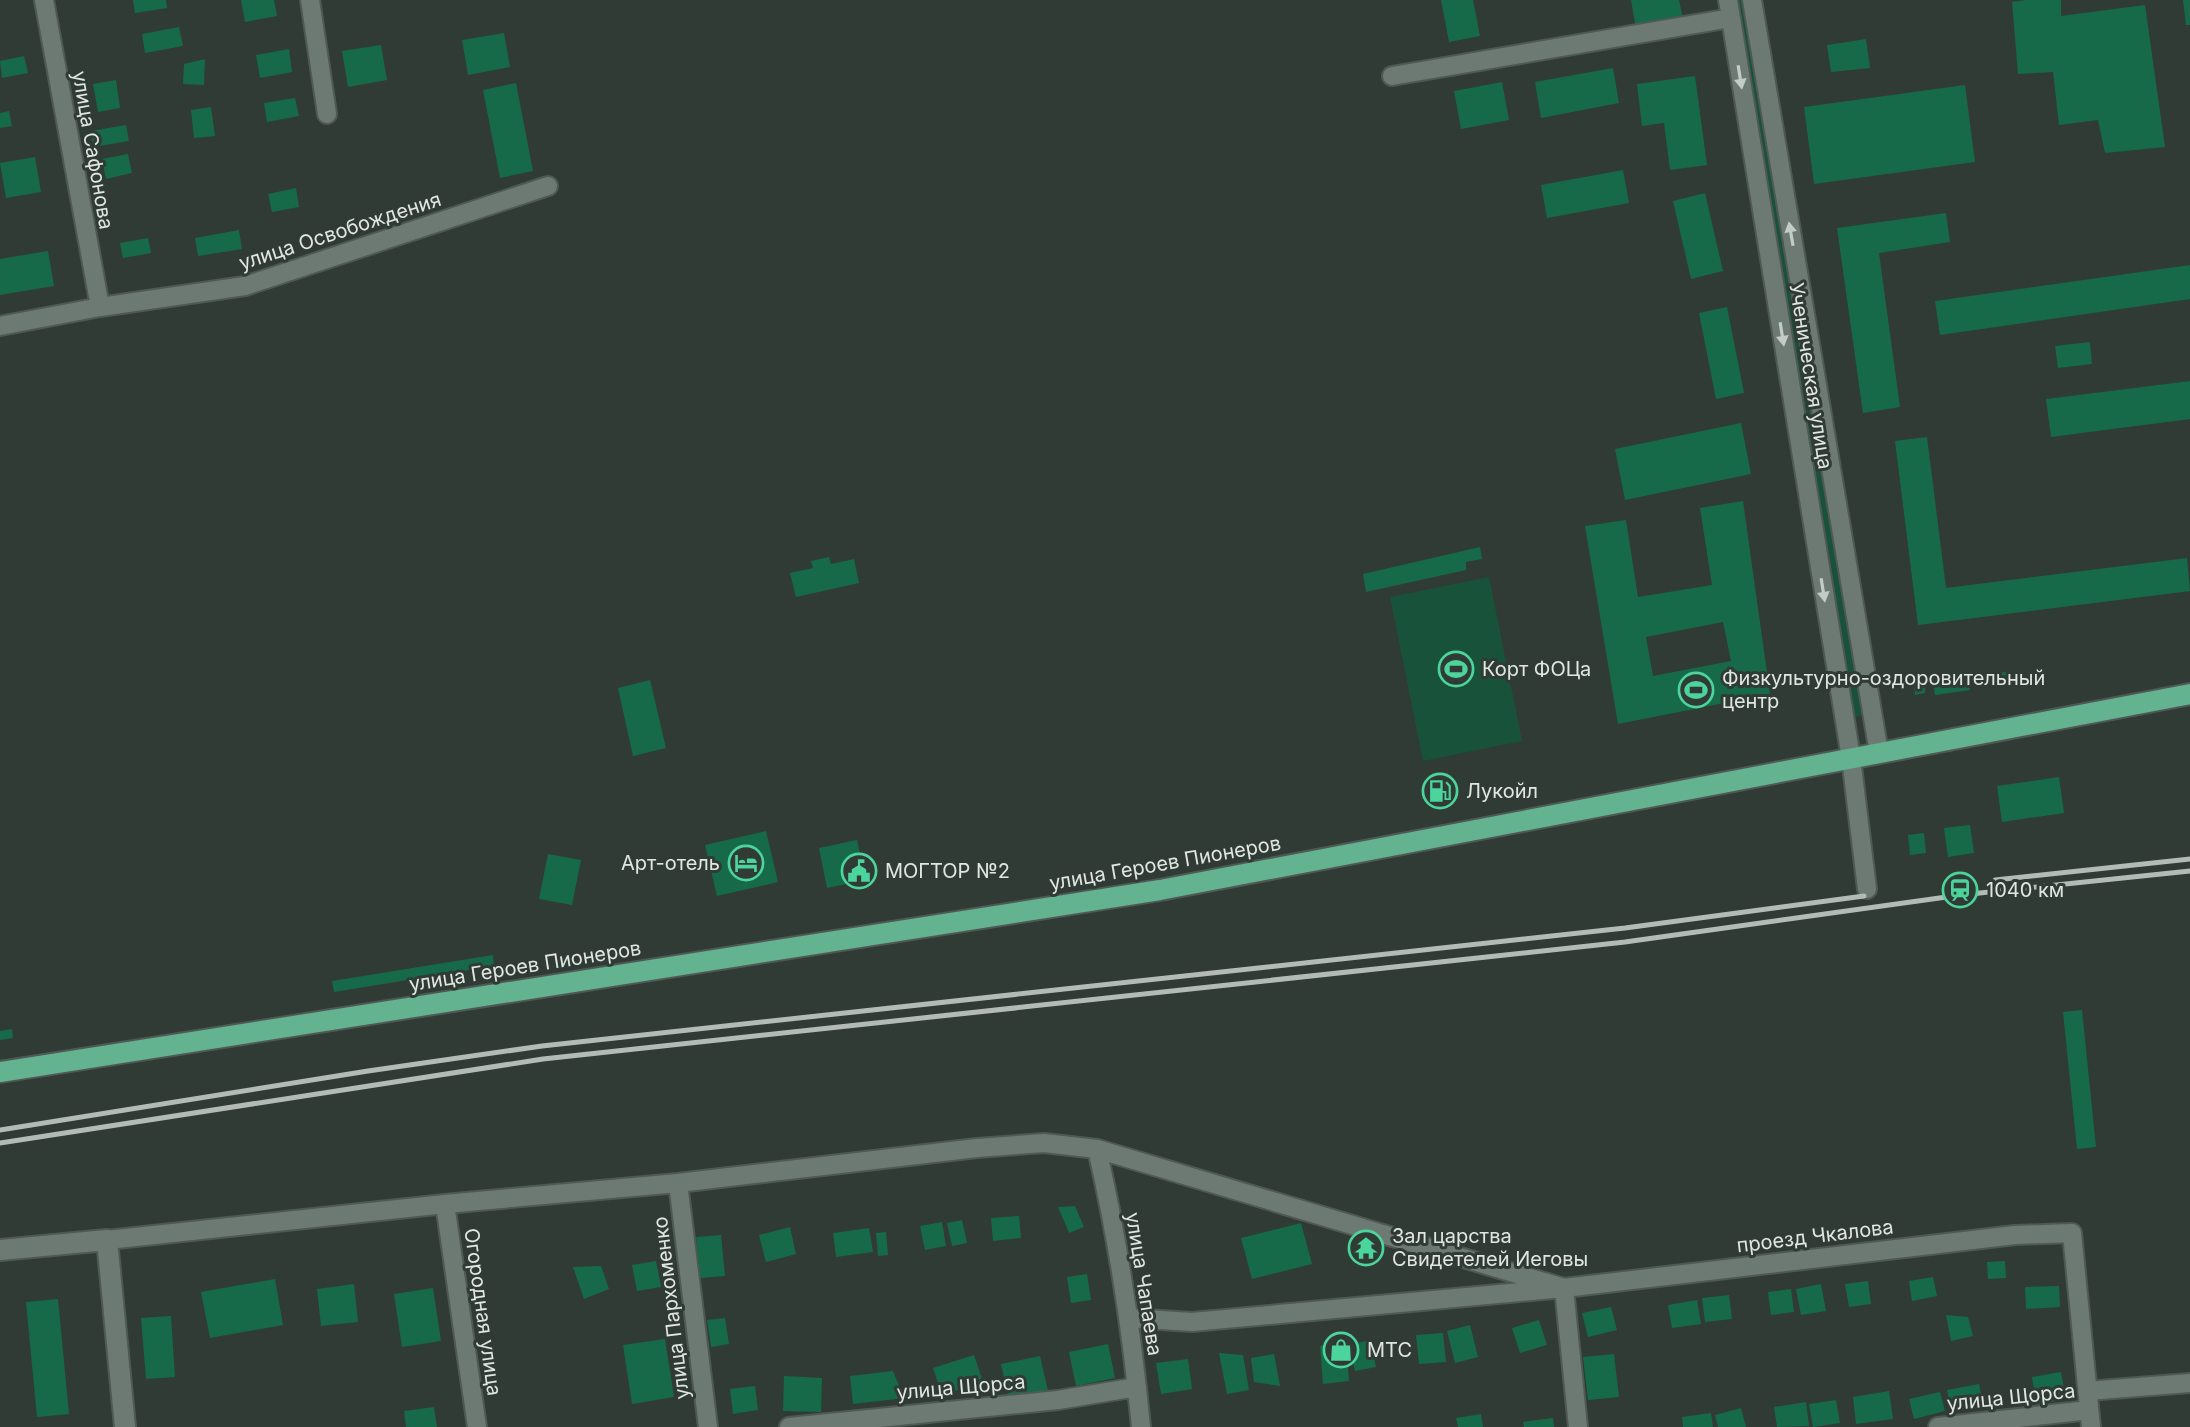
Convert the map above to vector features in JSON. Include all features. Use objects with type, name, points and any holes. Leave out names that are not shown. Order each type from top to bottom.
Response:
[{"type":"main road","name":"улица Героев Пионеров","points":[[0,1072],[1160,890],[2190,694]]},
{"type":"street","name":"улица Сафонова","points":[[44,0],[100,307]]},
{"type":"street","points":[[310,0],[327,114]]},
{"type":"street","name":"Ученическая улица","points":[[1752,0],[1879,753]]},
{"type":"street","points":[[1392,76],[1729,9]]},
{"type":"street","name":"Ученическая улица","points":[[1729,9],[1851,758],[1867,889]]},
{"type":"street","name":"улица Освобождения","points":[[0,326],[100,307],[245,286],[548,186]]},
{"type":"street","points":[[0,1250],[678,1183],[977,1148],[1044,1143],[1097,1149]]},
{"type":"street","name":"проезд Чкалова","points":[[1097,1149],[1564,1288]]},
{"type":"street","name":"улица Чапаева","points":[[1097,1149],[1129,1318],[1141,1427]]},
{"type":"street","name":"улица Пархоменко","points":[[678,1183],[708,1427]]},
{"type":"street","name":"Огородная улица","points":[[445,1204],[477,1427]]},
{"type":"street","name":"проезд Чкалова","points":[[1129,1318],[1192,1322],[1564,1288],[2015,1235],[2072,1233],[2089,1409]]},
{"type":"street","points":[[107,1240],[125,1427]]},
{"type":"street","points":[[1564,1288],[1578,1427]]},
{"type":"street","name":"улица Щорса","points":[[1938,1427],[2089,1409],[2190,1383]]},
{"type":"street","name":"улица Щорса","points":[[789,1427],[1058,1400],[1137,1387]]},
{"type":"green space","points":[[1735,0],[1751,0],[1756,25],[1862,715],[1855,717]]},
{"type":"green space","name":"Корт ФОЦа","points":[[1489,577],[1522,741],[1423,761],[1390,597]]},
{"type":"building","points":[[133,0],[166,0],[167,8],[135,13]]},
{"type":"building","points":[[241,0],[274,0],[277,16],[245,22]]},
{"type":"building","points":[[1441,0],[1473,0],[1480,36],[1449,42]]},
{"type":"building","points":[[1631,0],[1679,0],[1683,20],[1636,29]]},
{"type":"building","points":[[2061,0],[2061,16],[2145,5],[2165,147],[2105,153],[2098,120],[2059,125],[2053,72],[2018,74],[2012,2]]},
{"type":"building","points":[[2183,0],[2190,0],[2190,25],[2186,25]]},
{"type":"building","points":[[179,27],[183,46],[145,53],[142,34]]},
{"type":"building","points":[[504,33],[510,67],[468,75],[462,40]]},
{"type":"building","points":[[1866,39],[1870,68],[1831,72],[1827,45]]},
{"type":"building","points":[[381,45],[387,80],[348,87],[342,51]]},
{"type":"building","points":[[289,49],[292,72],[260,78],[256,55]]},
{"type":"building","points":[[24,56],[28,73],[2,78],[0,61]]},
{"type":"building","points":[[205,59],[204,85],[183,84],[184,64]]},
{"type":"building","points":[[1613,68],[1619,103],[1541,118],[1535,82]]},
{"type":"building","points":[[1695,76],[1707,165],[1670,170],[1664,123],[1642,126],[1637,84]]},
{"type":"building","points":[[116,80],[120,108],[98,112],[93,84]]},
{"type":"building","points":[[1502,82],[1509,120],[1461,129],[1454,91]]},
{"type":"building","points":[[516,83],[533,171],[500,178],[483,90]]},
{"type":"building","points":[[1965,85],[1975,162],[1814,184],[1804,107]]},
{"type":"building","points":[[295,98],[299,116],[267,122],[264,103]]},
{"type":"building","points":[[211,107],[215,136],[194,138],[191,110]]},
{"type":"building","points":[[9,111],[12,126],[0,128],[0,113]]},
{"type":"building","points":[[126,125],[129,141],[93,147],[91,131]]},
{"type":"building","points":[[128,154],[132,173],[106,179],[102,159]]},
{"type":"building","points":[[35,157],[41,192],[6,198],[0,163]]},
{"type":"building","points":[[1623,170],[1629,203],[1547,218],[1541,185]]},
{"type":"building","points":[[296,188],[299,207],[272,212],[268,194]]},
{"type":"building","points":[[1705,193],[1723,271],[1691,279],[1673,201]]},
{"type":"building","points":[[1946,213],[1950,242],[1879,253],[1900,407],[1863,413],[1837,228]]},
{"type":"building","points":[[239,230],[242,249],[198,256],[195,238]]},
{"type":"building","points":[[148,238],[151,253],[123,258],[120,243]]},
{"type":"building","points":[[48,251],[54,286],[0,295],[0,259]]},
{"type":"building","points":[[2190,265],[2190,299],[1940,335],[1935,301]]},
{"type":"building","points":[[1727,307],[1744,393],[1716,399],[1699,313]]},
{"type":"building","points":[[2090,342],[2092,364],[2058,368],[2055,346]]},
{"type":"building","points":[[2190,381],[2190,419],[2051,437],[2046,399]]},
{"type":"building","points":[[1741,423],[1751,474],[1625,500],[1615,449]]},
{"type":"building","points":[[1927,437],[1946,588],[2187,558],[2190,591],[1918,625],[1895,441]]},
{"type":"building","points":[[1743,501],[1770,694],[1618,724],[1585,526],[1626,520],[1638,597],[1712,585],[1700,508]],"holes":[[[1723,622],[1731,661],[1653,676],[1646,637]]]},
{"type":"building","points":[[1480,547],[1482,559],[1466,562],[1466,570],[1366,592],[1363,574]]},
{"type":"building","points":[[829,557],[831,564],[854,559],[859,583],[796,597],[790,573],[813,568],[811,561]]},
{"type":"building","points":[[2006,672],[2007,682],[1974,686],[1973,676]]},
{"type":"building","points":[[1969,679],[1970,690],[1935,695],[1933,684]]},
{"type":"building","points":[[650,680],[666,748],[633,756],[618,688]]},
{"type":"building","points":[[1925,684],[1925,693],[1915,695],[1914,685]]},
{"type":"building","points":[[2059,777],[2064,813],[2002,822],[1997,786]]},
{"type":"building","points":[[1970,825],[1974,853],[1948,857],[1944,828]]},
{"type":"building","points":[[766,831],[778,882],[717,896],[705,845]]},
{"type":"building","points":[[1924,833],[1926,853],[1910,855],[1908,835]]},
{"type":"building","points":[[857,840],[866,880],[827,888],[819,848]]},
{"type":"building","points":[[548,854],[581,860],[572,905],[539,899]]},
{"type":"building","points":[[493,955],[494,966],[334,992],[332,981]]},
{"type":"building","points":[[2082,1010],[2096,1147],[2077,1149],[2063,1012]]},
{"type":"building","points":[[12,1029],[13,1038],[0,1040],[0,1031]]},
{"type":"building","points":[[1075,1206],[1084,1227],[1069,1233],[1058,1207]]},
{"type":"building","points":[[1019,1216],[1021,1238],[993,1241],[991,1218]]},
{"type":"building","points":[[962,1220],[967,1243],[952,1246],[947,1223]]},
{"type":"building","points":[[942,1222],[946,1246],[925,1250],[920,1226]]},
{"type":"building","points":[[1301,1223],[1312,1264],[1252,1279],[1241,1238]]},
{"type":"building","points":[[790,1227],[796,1254],[766,1262],[759,1235]]},
{"type":"building","points":[[869,1228],[873,1252],[836,1257],[833,1233]]},
{"type":"building","points":[[886,1232],[888,1255],[878,1256],[876,1233]]},
{"type":"building","points":[[721,1235],[725,1276],[700,1278],[696,1237]]},
{"type":"building","points":[[656,1261],[661,1287],[637,1291],[632,1265]]},
{"type":"building","points":[[2005,1261],[2006,1278],[1988,1279],[1987,1262]]},
{"type":"building","points":[[601,1266],[609,1289],[584,1299],[573,1267]]},
{"type":"building","points":[[1087,1274],[1091,1300],[1071,1303],[1067,1277]]},
{"type":"building","points":[[1933,1277],[1937,1296],[1912,1301],[1909,1281]]},
{"type":"building","points":[[275,1279],[283,1325],[210,1338],[201,1292]]},
{"type":"building","points":[[1868,1281],[1871,1304],[1849,1307],[1845,1284]]},
{"type":"building","points":[[354,1284],[358,1322],[321,1326],[317,1289]]},
{"type":"building","points":[[1821,1284],[1826,1311],[1801,1315],[1796,1289]]},
{"type":"building","points":[[2059,1286],[2060,1307],[2026,1309],[2025,1287]]},
{"type":"building","points":[[433,1288],[441,1341],[402,1347],[394,1294]]},
{"type":"building","points":[[1791,1289],[1794,1312],[1771,1315],[1768,1292]]},
{"type":"building","points":[[1729,1295],[1732,1319],[1705,1322],[1702,1298]]},
{"type":"building","points":[[58,1299],[69,1414],[37,1417],[26,1302]]},
{"type":"building","points":[[1697,1300],[1701,1324],[1672,1328],[1668,1305]]},
{"type":"building","points":[[1611,1307],[1617,1330],[1588,1337],[1582,1313]]},
{"type":"building","points":[[1946,1315],[1968,1317],[1973,1336],[1951,1341]]},
{"type":"building","points":[[171,1316],[175,1377],[146,1379],[141,1318]]},
{"type":"building","points":[[725,1318],[729,1344],[711,1347],[707,1320]]},
{"type":"building","points":[[1539,1320],[1547,1345],[1520,1353],[1512,1328]]},
{"type":"building","points":[[1470,1325],[1478,1357],[1455,1363],[1447,1331]]},
{"type":"building","points":[[1443,1333],[1446,1362],[1419,1364],[1416,1335]]},
{"type":"building","points":[[665,1339],[674,1397],[632,1404],[623,1345]]},
{"type":"building","points":[[1370,1340],[1376,1367],[1355,1371],[1349,1345]]},
{"type":"building","points":[[1346,1343],[1349,1381],[1323,1384],[1320,1346]]},
{"type":"building","points":[[1108,1344],[1115,1378],[1076,1386],[1069,1352]]},
{"type":"building","points":[[1219,1353],[1243,1355],[1249,1390],[1227,1394]]},
{"type":"building","points":[[1274,1354],[1280,1386],[1254,1382],[1251,1358]]},
{"type":"building","points":[[1614,1354],[1619,1397],[1588,1400],[1583,1357]]},
{"type":"building","points":[[974,1355],[983,1382],[942,1395],[933,1368]]},
{"type":"building","points":[[1040,1356],[1048,1391],[1009,1400],[1001,1364]]},
{"type":"building","points":[[1188,1359],[1192,1389],[1161,1394],[1156,1363]]},
{"type":"building","points":[[893,1371],[904,1398],[853,1404],[850,1376]]},
{"type":"building","points":[[2061,1372],[2066,1399],[2036,1405],[2032,1377]]},
{"type":"building","points":[[784,1376],[822,1378],[821,1412],[783,1411]]},
{"type":"building","points":[[1979,1384],[1983,1405],[1951,1411],[1947,1390]]},
{"type":"building","points":[[755,1386],[758,1410],[733,1414],[730,1389]]},
{"type":"building","points":[[1889,1391],[1893,1419],[1856,1424],[1853,1397]]},
{"type":"building","points":[[1940,1392],[1945,1411],[1914,1419],[1909,1399]]},
{"type":"building","points":[[1836,1400],[1840,1423],[1813,1427],[1809,1404]]},
{"type":"building","points":[[1806,1402],[1809,1426],[1777,1427],[1774,1407]]},
{"type":"building","points":[[434,1407],[437,1427],[406,1427],[404,1411]]},
{"type":"building","points":[[1741,1408],[1746,1427],[1718,1427],[1715,1415]]},
{"type":"building","points":[[1711,1413],[1713,1427],[1683,1427],[1682,1417]]},
{"type":"building","points":[[1481,1414],[1483,1427],[1458,1427],[1456,1418]]},
{"type":"building","points":[[1553,1418],[1554,1427],[1524,1427],[1523,1422]]},
{"type":"railway","points":[[1995,880],[2190,859]]},
{"type":"railway","points":[[0,1143],[543,1059],[1625,942],[1961,895],[2190,871]]},
{"type":"railway","points":[[0,1130],[542,1046],[1625,928],[1864,896]]},
{"type":"place","name":"Корт ФОЦа","points":[[1456,669]]},
{"type":"place","name":"Физкультурно-оздоровительный центр","points":[[1696,690]]},
{"type":"place","name":"Лукойл","points":[[1440,791]]},
{"type":"place","name":"Арт-отель","points":[[746,863]]},
{"type":"place","name":"МОГТОР №2","points":[[859,871]]},
{"type":"place","name":"1040 км","points":[[1960,890]]},
{"type":"place","name":"Зал царства Свидетелей Иеговы","points":[[1366,1248]]},
{"type":"place","name":"МТС","points":[[1341,1350]]}]
